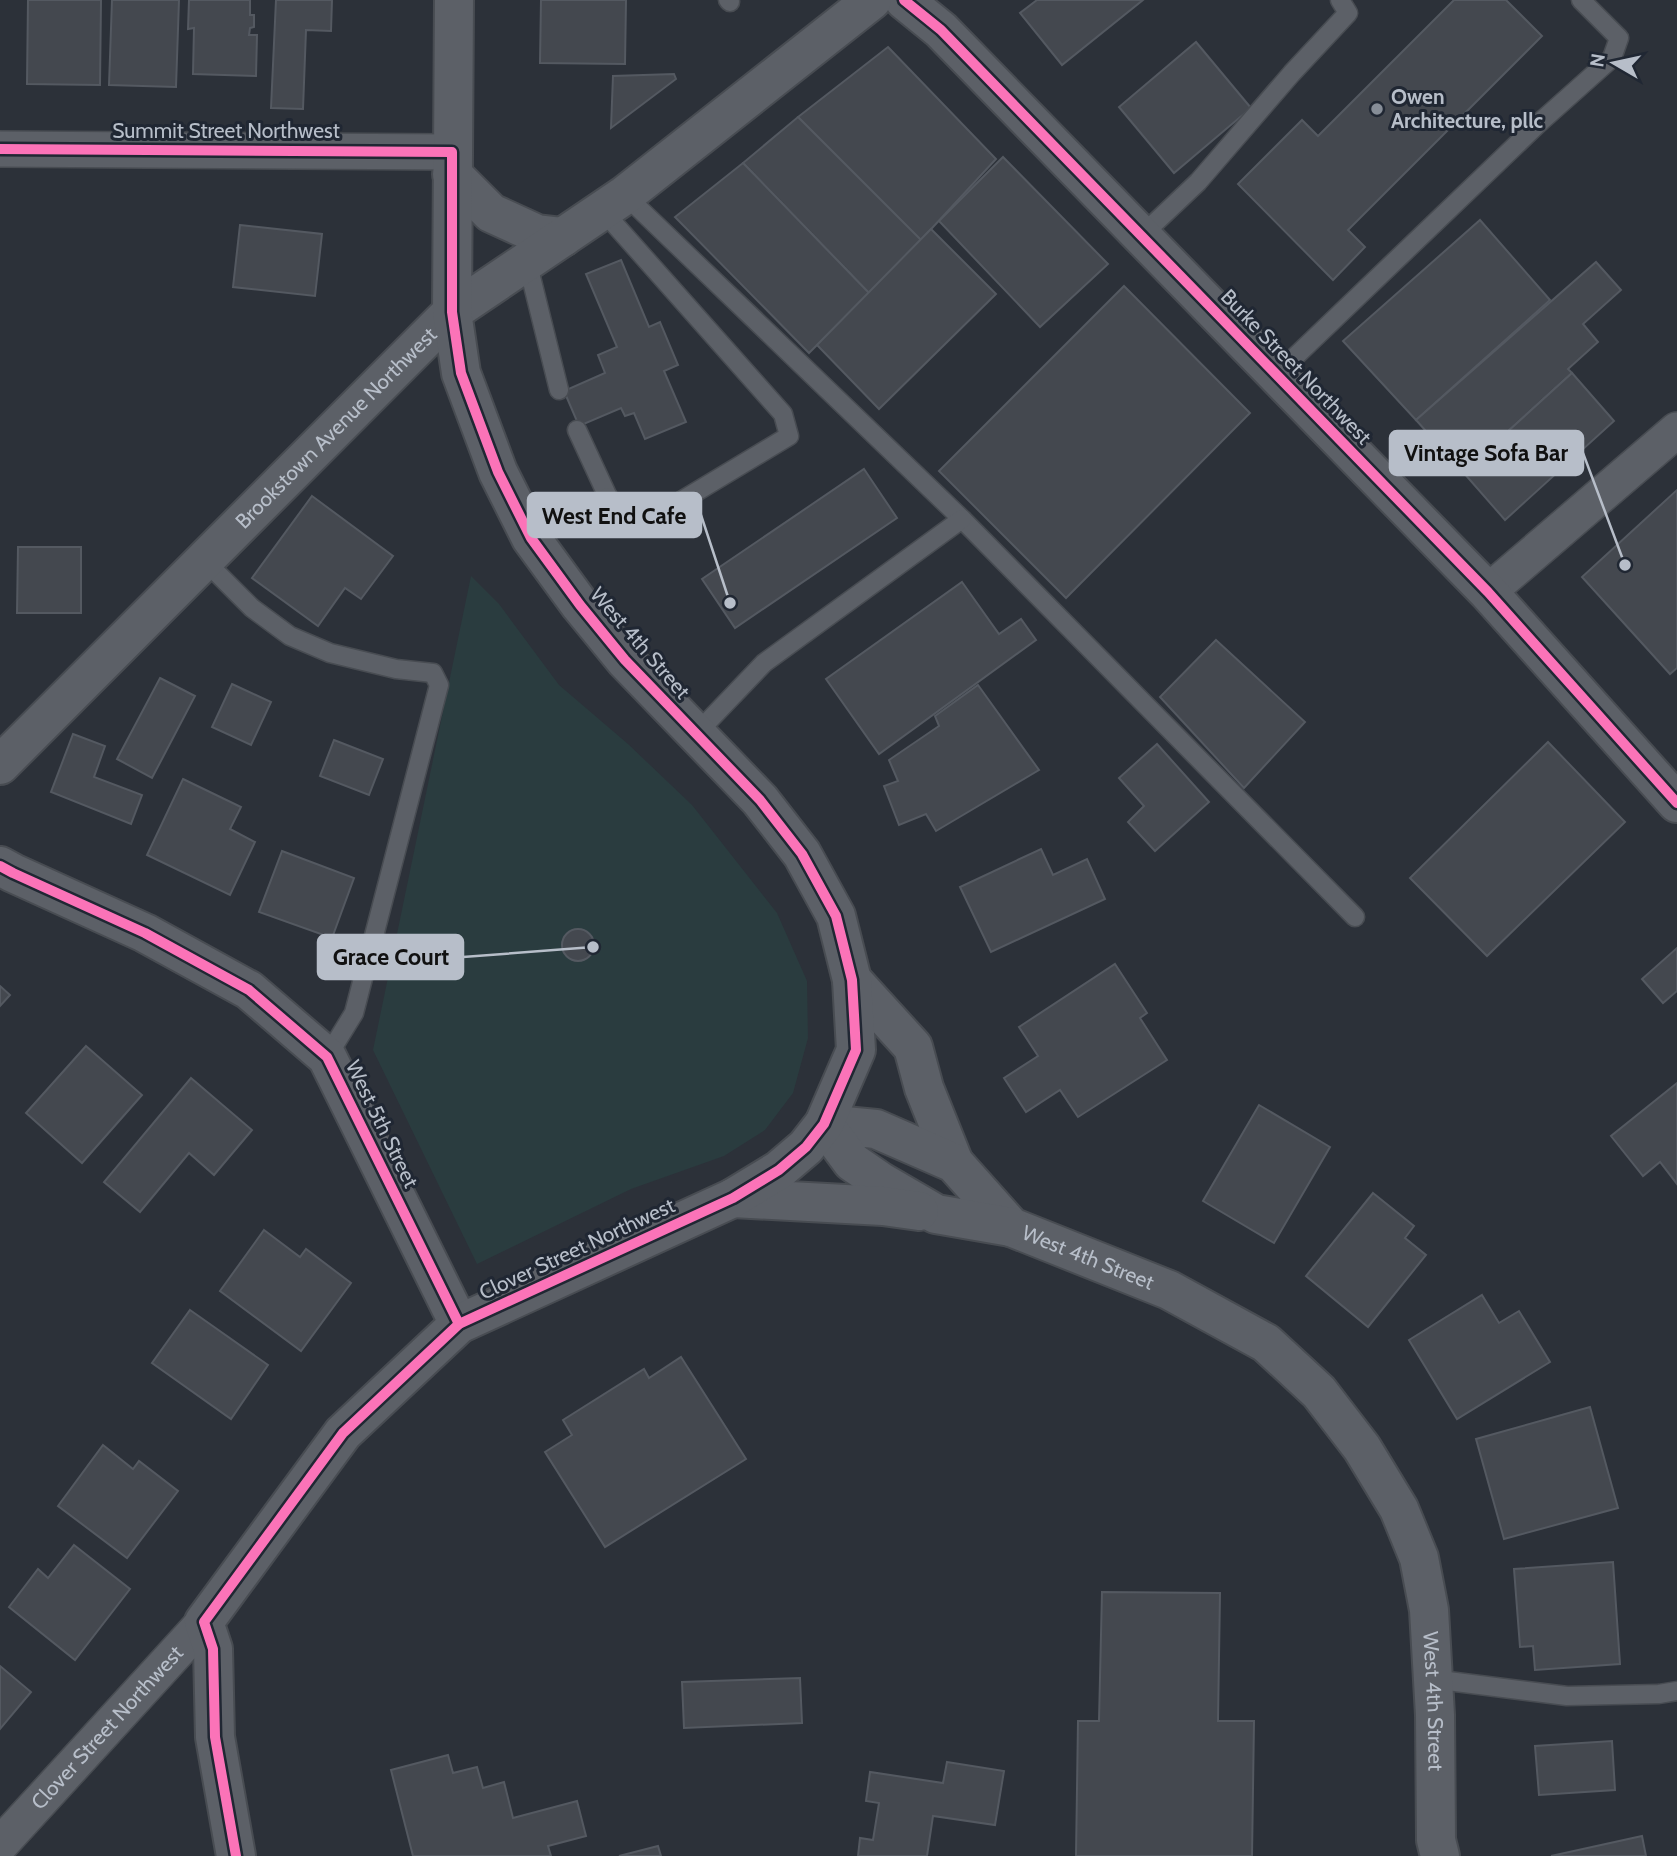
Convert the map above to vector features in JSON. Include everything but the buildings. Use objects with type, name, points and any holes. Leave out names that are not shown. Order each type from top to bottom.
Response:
[{"type":"street","name":"West 4th Street","points":[[454,0],[452,312],[461,373],[498,472],[531,538],[625,660],[760,800],[802,854],[836,916],[852,980],[856,1049],[824,1124],[876,1129],[954,1163],[1011,1227],[1169,1290],[1266,1343],[1319,1392],[1362,1448],[1393,1499],[1419,1558],[1429,1610],[1436,1840],[1440,1856]]},
{"type":"street","name":"Brookstown Avenue Northwest","points":[[0,765],[452,312],[614,202],[872,0]]},
{"type":"street","name":"Burke Street Northwest","points":[[904,0],[941,30],[1488,592],[1677,803]]},
{"type":"street","name":"Summit Street Northwest","points":[[0,149],[452,163]]},
{"type":"street","points":[[452,163],[491,213],[537,234],[563,237]]},
{"type":"street","points":[[1488,592],[1677,430]]},
{"type":"street","name":"West 5th Street","points":[[0,866],[145,933],[249,990],[327,1057],[459,1324]]},
{"type":"street","points":[[852,980],[913,1047],[924,1088],[954,1163]]},
{"type":"street","points":[[824,1124],[852,1162],[936,1214]]},
{"type":"street","name":"Clover Street Northwest","points":[[0,1845],[204,1622],[342,1433],[459,1324],[733,1198],[779,1170],[806,1147],[824,1124]]},
{"type":"street","points":[[733,1198],[883,1206],[1011,1227]]},
{"type":"street","points":[[204,1622],[213,1649],[215,1737],[236,1856]]},
{"type":"lane","points":[[1277,374],[1538,124],[1612,58],[1619,38],[1581,0]]},
{"type":"lane","points":[[1142,235],[1198,182],[1292,73],[1344,6]]},
{"type":"lane","points":[[577,430],[608,497],[625,516],[646,522],[789,436],[783,414],[614,202]]},
{"type":"lane","points":[[614,202],[962,519],[1355,917]]},
{"type":"lane","points":[[527,261],[559,390]]},
{"type":"lane","points":[[531,538],[608,497]]},
{"type":"lane","points":[[696,734],[764,663],[962,519]]},
{"type":"lane","points":[[204,560],[252,608],[289,636],[331,653],[396,669],[433,673],[439,685],[354,1013],[327,1057]]},
{"type":"lane","points":[[1433,1679],[1567,1696],[1660,1694],[1677,1691]]},
{"type":"shaded area","points":[[471,576],[499,604],[559,685],[628,744],[692,805],[777,913],[807,981],[808,1038],[793,1093],[765,1130],[724,1156],[631,1189],[477,1264],[373,1050]]},
{"type":"cycle path","points":[[904,0],[941,30],[1488,592],[1677,803]]},
{"type":"cycle path","points":[[0,149],[452,152],[452,312],[461,373],[498,472],[531,538],[580,605],[625,660],[760,800],[802,854],[836,916],[852,980],[856,1050],[824,1124],[806,1147],[779,1170],[733,1198],[459,1324],[343,1433],[204,1622],[213,1649],[215,1737],[236,1856]]},
{"type":"cycle path","points":[[0,866],[145,933],[249,990],[327,1057],[459,1324]]},
{"type":"place","name":"Owen Architecture, pllc","points":[[1377,109]]},
{"type":"place","name":"Vintage Sofa Bar","points":[[1625,565]]},
{"type":"place","name":"West End Cafe","points":[[730,603]]},
{"type":"place","name":"Grace Court","points":[[593,947]]}]
